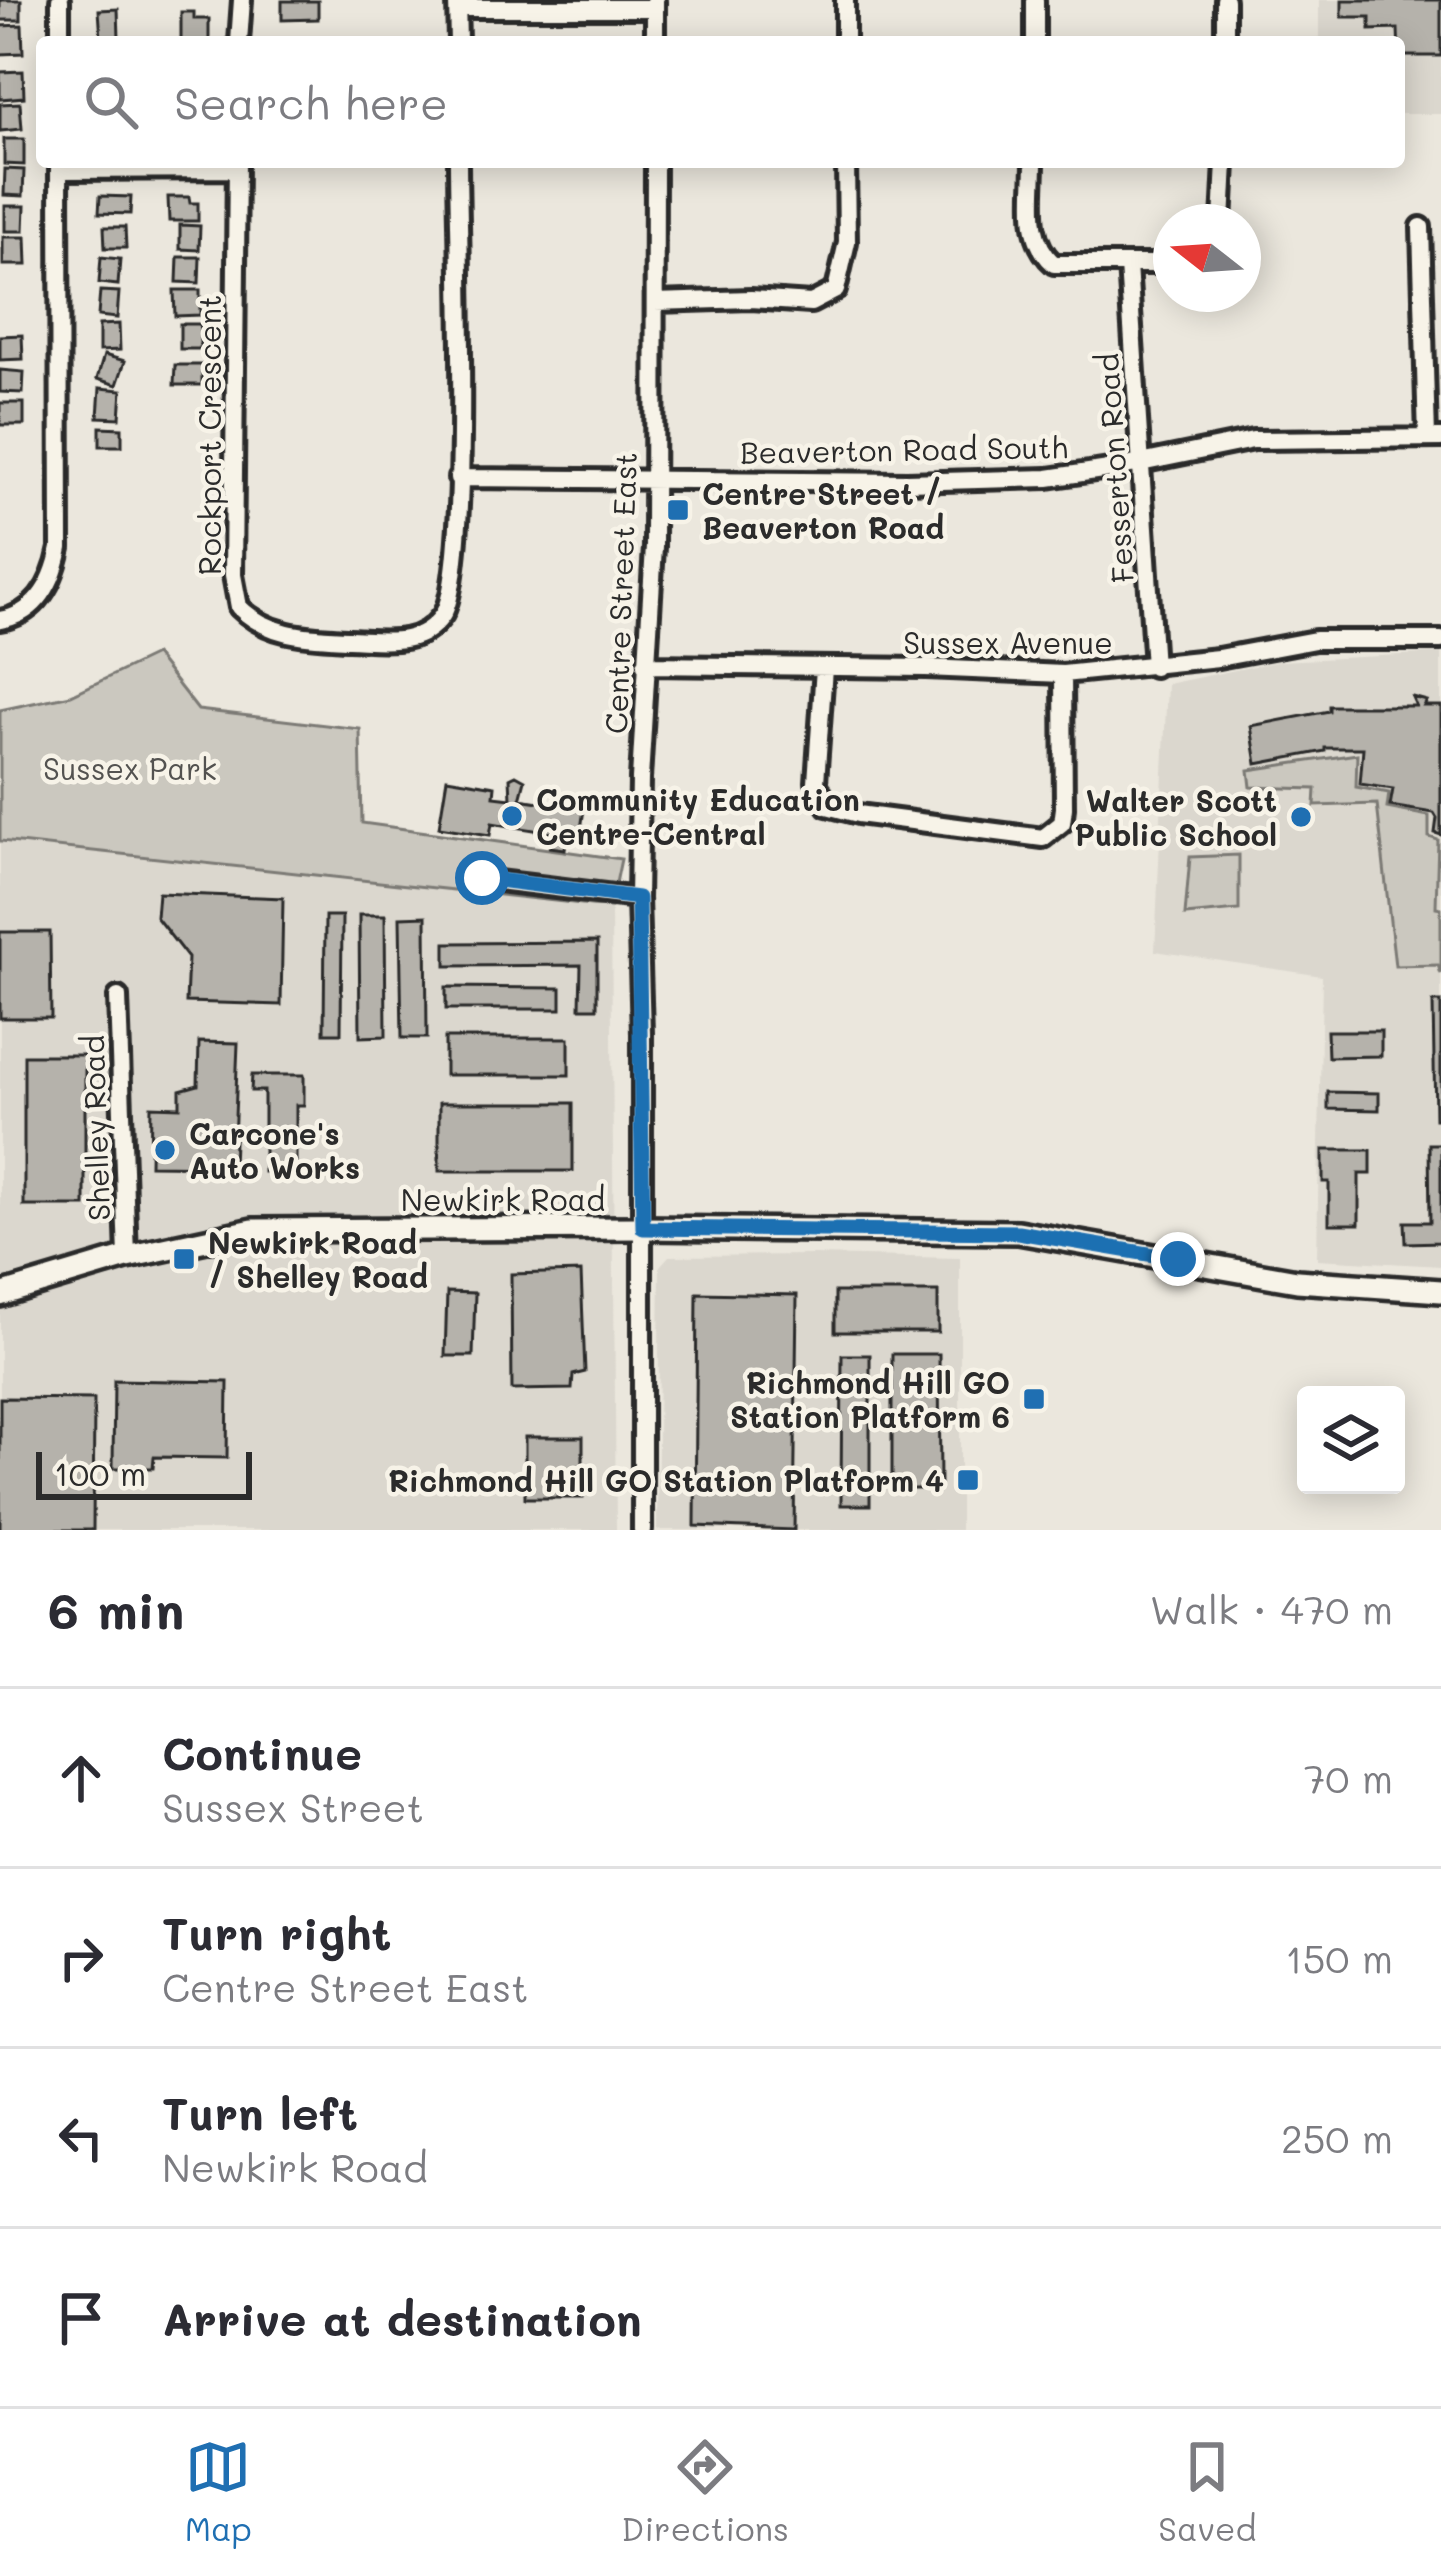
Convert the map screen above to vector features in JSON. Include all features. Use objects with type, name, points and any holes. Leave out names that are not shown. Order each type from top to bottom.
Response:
[{"type":"street","points":[[60,0],[60,36]]},
{"type":"street","points":[[239,36],[242,0]]},
{"type":"street","points":[[845,0],[845,36]]},
{"type":"street","points":[[1035,0],[1035,36]]},
{"type":"street","points":[[1225,0],[1225,36]]},
{"type":"street","points":[[458,36],[458,4],[655,4],[655,36]]},
{"type":"street","points":[[0,620],[26,612],[36,602],[47,587],[60,548],[59,168]]},
{"type":"street","name":"Rockport Crescent","points":[[237,168],[233,575],[239,607],[262,626],[313,638],[382,642],[424,633],[451,599],[458,535],[458,168]]},
{"type":"street","name":"Centre Street East","points":[[642,1530],[638,898],[645,664],[654,547],[655,168]]},
{"type":"street","points":[[655,302],[751,299],[811,303],[836,290],[847,242],[846,168]]},
{"type":"street","points":[[1034,168],[1033,236],[1054,264],[1153,264]]},
{"type":"street","points":[[1223,204],[1226,168]]},
{"type":"street","points":[[1420,226],[1434,438]]},
{"type":"street","name":"Fesserton Road","points":[[1128,265],[1154,667]]},
{"type":"street","name":"Beaverton Road South","points":[[458,478],[1048,478],[1253,440],[1434,438]]},
{"type":"street","name":"Sussex Avenue","points":[[645,664],[965,668],[1063,674],[1154,667],[1315,640],[1441,640]]},
{"type":"street","points":[[824,668],[816,782],[826,806],[1043,838],[1062,824],[1064,808],[1063,674]]},
{"type":"street","points":[[482,878],[638,898]]},
{"type":"street","name":"Shelley Road","points":[[118,997],[127,1257]]},
{"type":"street","name":"Newkirk Road","points":[[0,1295],[127,1257],[253,1230],[643,1228],[1018,1232],[1297,1281],[1441,1291]]},
{"type":"shaded area","points":[[1319,0],[1441,0],[1441,114],[1405,114],[1405,36],[1319,36]]},
{"type":"shaded area","name":"Walter Scott Public School","points":[[1441,653],[1441,1266],[1317,1259],[1322,976],[1155,951],[1167,684],[1279,661]]},
{"type":"shaded area","points":[[0,841],[611,907],[616,1530],[0,1530]]},
{"type":"shaded area","points":[[669,1256],[960,1258],[960,1530],[657,1530],[660,1266]]},
{"type":"green space","name":"Sussex Park","points":[[155,655],[198,710],[360,729],[362,823],[621,859],[611,907],[0,841],[0,710],[71,695]]},
{"type":"green space","points":[[1357,754],[1356,787],[1389,793],[1387,808],[1429,816],[1429,837],[1438,840],[1441,974],[1438,965],[1395,966],[1377,804],[1315,806],[1316,789],[1251,787],[1249,770]]},
{"type":"green space","points":[[1239,855],[1239,910],[1185,915],[1190,857]]},
{"type":"building","points":[[0,0],[21,0],[21,20],[0,20]]},
{"type":"building","points":[[1342,0],[1441,0],[1441,56],[1405,56],[1405,36],[1398,36],[1398,29],[1370,30],[1370,17],[1342,17]]},
{"type":"building","points":[[282,1],[318,1],[318,19],[282,20]]},
{"type":"building","points":[[118,9],[119,36],[101,36],[99,10]]},
{"type":"building","points":[[181,12],[194,12],[194,19],[209,19],[209,36],[181,36]]},
{"type":"building","points":[[22,25],[23,53],[0,54],[0,26]]},
{"type":"building","points":[[23,71],[24,97],[0,99],[0,72]]},
{"type":"building","points":[[20,103],[22,129],[0,131],[0,104]]},
{"type":"building","points":[[4,139],[24,139],[24,165],[4,164]]},
{"type":"building","points":[[5,169],[24,170],[23,196],[4,195]]},
{"type":"building","points":[[100,196],[131,197],[130,214],[99,213]]},
{"type":"building","points":[[168,197],[189,197],[190,203],[198,203],[198,221],[169,221]]},
{"type":"building","points":[[5,206],[25,206],[24,231],[5,231]]},
{"type":"building","points":[[180,225],[200,226],[199,250],[180,249]]},
{"type":"building","points":[[104,227],[125,227],[126,248],[105,248]]},
{"type":"building","points":[[3,237],[26,237],[27,265],[3,265]]},
{"type":"building","points":[[101,257],[120,259],[118,285],[99,283]]},
{"type":"building","points":[[178,257],[200,257],[199,283],[177,282]]},
{"type":"building","points":[[174,290],[200,290],[200,315],[175,316]]},
{"type":"building","points":[[100,291],[119,292],[117,318],[98,316]]},
{"type":"building","points":[[119,324],[120,350],[99,351],[99,325]]},
{"type":"building","points":[[180,324],[200,324],[200,349],[180,349]]},
{"type":"building","points":[[22,335],[23,359],[0,360],[0,336]]},
{"type":"building","points":[[104,355],[125,361],[117,385],[97,379]]},
{"type":"building","points":[[175,365],[202,365],[202,385],[174,385]]},
{"type":"building","points":[[0,370],[24,372],[23,393],[0,392]]},
{"type":"building","points":[[100,388],[122,390],[120,418],[98,417]]},
{"type":"building","points":[[0,403],[24,403],[24,425],[0,425]]},
{"type":"building","points":[[100,427],[122,428],[122,446],[100,446]]},
{"type":"building","points":[[1412,697],[1427,701],[1424,706],[1441,706],[1441,835],[1435,833],[1434,813],[1390,806],[1393,789],[1360,784],[1363,748],[1325,748],[1257,764],[1251,726],[1329,711],[1329,706],[1416,706]]},
{"type":"building","name":"Community Education Centre-Central","points":[[516,775],[525,780],[520,799],[584,809],[580,836],[567,834],[565,849],[550,847],[552,833],[492,823],[490,835],[439,827],[447,778],[495,786],[494,796],[511,798],[510,778]]},
{"type":"building","points":[[158,893],[283,898],[281,1005],[186,1002],[188,958],[156,917]]},
{"type":"building","points":[[359,915],[385,915],[386,1036],[360,1037]]},
{"type":"building","points":[[325,916],[342,916],[341,1033],[324,1033]]},
{"type":"building","points":[[426,916],[427,1038],[402,1038],[400,917]]},
{"type":"building","points":[[0,932],[50,932],[51,1018],[0,1018]]},
{"type":"building","points":[[597,942],[597,1008],[580,1008],[581,965],[446,966],[446,943]]},
{"type":"building","points":[[446,987],[561,988],[561,1009],[446,1009]]},
{"type":"building","points":[[1433,1002],[1441,1002],[1441,1119],[1435,1119]]},
{"type":"building","points":[[1327,1031],[1381,1031],[1381,1056],[1328,1057]]},
{"type":"building","points":[[445,1038],[569,1038],[569,1075],[445,1075]]},
{"type":"building","points":[[199,1042],[238,1043],[233,1166],[150,1165],[151,1106],[180,1107],[180,1090],[198,1085]]},
{"type":"building","points":[[24,1055],[85,1055],[85,1206],[24,1206]]},
{"type":"building","points":[[252,1075],[304,1075],[304,1105],[296,1105],[296,1172],[264,1172],[264,1091],[251,1091]]},
{"type":"building","points":[[1328,1092],[1379,1093],[1379,1110],[1328,1109]]},
{"type":"building","points":[[439,1103],[573,1103],[573,1171],[439,1171]]},
{"type":"building","points":[[1429,1144],[1441,1144],[1441,1242],[1406,1243],[1405,1222],[1430,1222]]},
{"type":"building","points":[[1323,1150],[1371,1150],[1371,1174],[1359,1174],[1359,1224],[1329,1224]]},
{"type":"building","points":[[581,1272],[585,1372],[573,1375],[572,1389],[512,1390],[511,1274]]},
{"type":"building","points":[[447,1292],[475,1293],[473,1356],[445,1356]]},
{"type":"building","points":[[835,1292],[938,1292],[938,1332],[835,1332]]},
{"type":"building","points":[[697,1293],[797,1295],[794,1530],[695,1526]]},
{"type":"building","points":[[892,1354],[939,1354],[940,1489],[892,1489]]},
{"type":"building","points":[[842,1355],[870,1355],[870,1505],[841,1505]]},
{"type":"building","points":[[114,1380],[228,1382],[227,1458],[154,1457],[153,1468],[113,1468]]},
{"type":"building","points":[[0,1398],[94,1399],[93,1530],[0,1530]]},
{"type":"building","points":[[525,1437],[583,1437],[583,1498],[525,1498]]},
{"type":"place","name":"Centre Street / Beaverton Road","points":[[678,510]]},
{"type":"place","name":"Community Education Centre-Central","points":[[512,816]]},
{"type":"place","name":"Walter Scott Public School","points":[[1301,817]]},
{"type":"place","name":"Carcone's Auto Works","points":[[165,1150]]},
{"type":"place","name":"Newkirk Road / Shelley Road","points":[[184,1259]]},
{"type":"place","name":"Richmond Hill GO Station Platform 6","points":[[1034,1399]]},
{"type":"place","name":"Richmond Hill GO Station Platform 4","points":[[968,1480]]},
{"type":"route","points":[[482,878],[638,898],[643,1228],[1018,1232],[1178,1259]]}]
